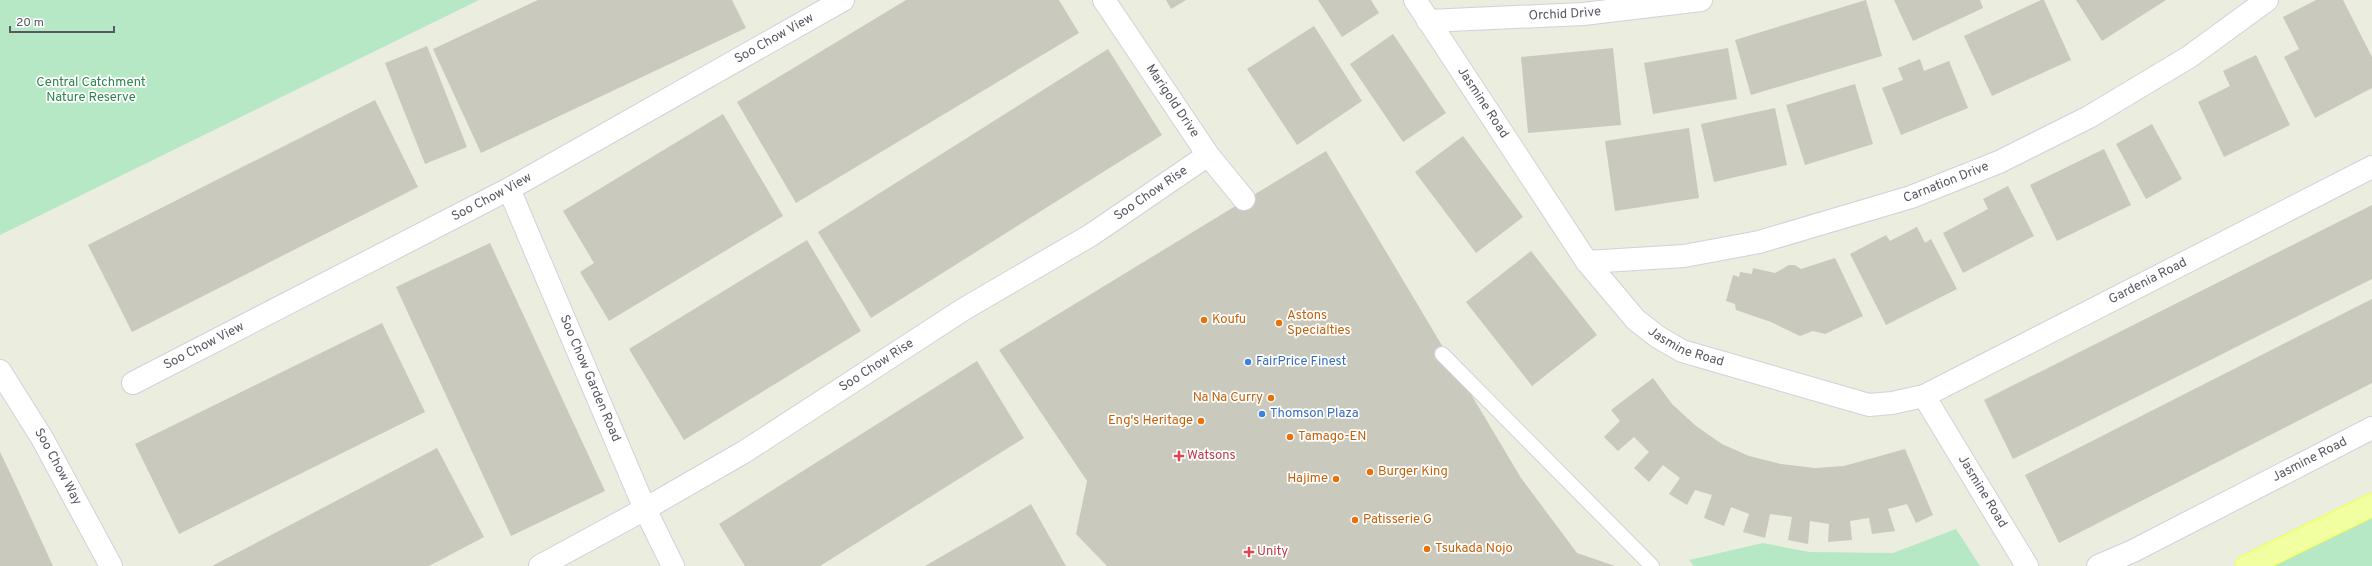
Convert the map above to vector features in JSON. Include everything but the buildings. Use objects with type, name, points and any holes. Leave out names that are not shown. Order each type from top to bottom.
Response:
[{"type":"main road","points":[[2247,566],[2372,504]]},
{"type":"street","name":"Soo Chow View","points":[[134,383],[509,189],[843,0]]},
{"type":"street","name":"Marigold Drive","points":[[1104,0],[1208,155],[1244,199]]},
{"type":"street","name":"Jasmine Road","points":[[1414,0],[1587,262],[1636,320],[1658,337],[1682,351],[1869,405],[1892,403],[1924,396],[2027,566]]},
{"type":"street","name":"Orchid Drive","points":[[1428,20],[1583,14],[1701,0]]},
{"type":"street","name":"Carnation Drive","points":[[1587,262],[1684,256],[1729,248],[1758,242],[1911,197],[1999,162],[2089,117],[2189,57],[2267,0]]},
{"type":"street","name":"Soo Chow Rise","points":[[540,566],[645,509],[744,452],[964,309],[1091,235],[1208,155]]},
{"type":"street","name":"Gardenia Road","points":[[1924,396],[2372,167]]},
{"type":"street","name":"Soo Chow Garden Road","points":[[509,189],[645,509],[673,566]]},
{"type":"street","name":"Soo Chow Way","points":[[0,371],[42,438],[111,566]]},
{"type":"street","name":"Jasmine Road","points":[[2098,566],[2133,551],[2372,428]]},
{"type":"lane","points":[[1442,354],[1652,566]]},
{"type":"green space","name":"Central Catchment Nature Reserve","points":[[0,0],[479,0],[0,235]]},
{"type":"green space","points":[[2372,504],[2372,566],[2245,566]]},
{"type":"green space","points":[[1956,529],[1980,566],[1694,566],[1689,560],[1763,543],[1809,552],[1893,553]]},
{"type":"place","name":"Koufu","points":[[1204,320]]},
{"type":"place","name":"Astons Specialties","points":[[1279,323]]},
{"type":"place","name":"FairPrice Finest","points":[[1248,362]]},
{"type":"place","name":"Na Na Curry","points":[[1271,398]]},
{"type":"place","name":"Thomson Plaza","points":[[1262,414]]},
{"type":"place","name":"Eng's Heritage","points":[[1201,421]]},
{"type":"place","name":"Tamago-EN","points":[[1290,437]]},
{"type":"place","name":"Watsons","points":[[1179,456]]},
{"type":"place","name":"Burger King","points":[[1370,472]]},
{"type":"place","name":"Hajime","points":[[1336,479]]},
{"type":"place","name":"Patisserie G","points":[[1355,520]]},
{"type":"place","name":"Tsukada Nojo","points":[[1427,549]]},
{"type":"place","name":"Unity","points":[[1249,552]]}]
